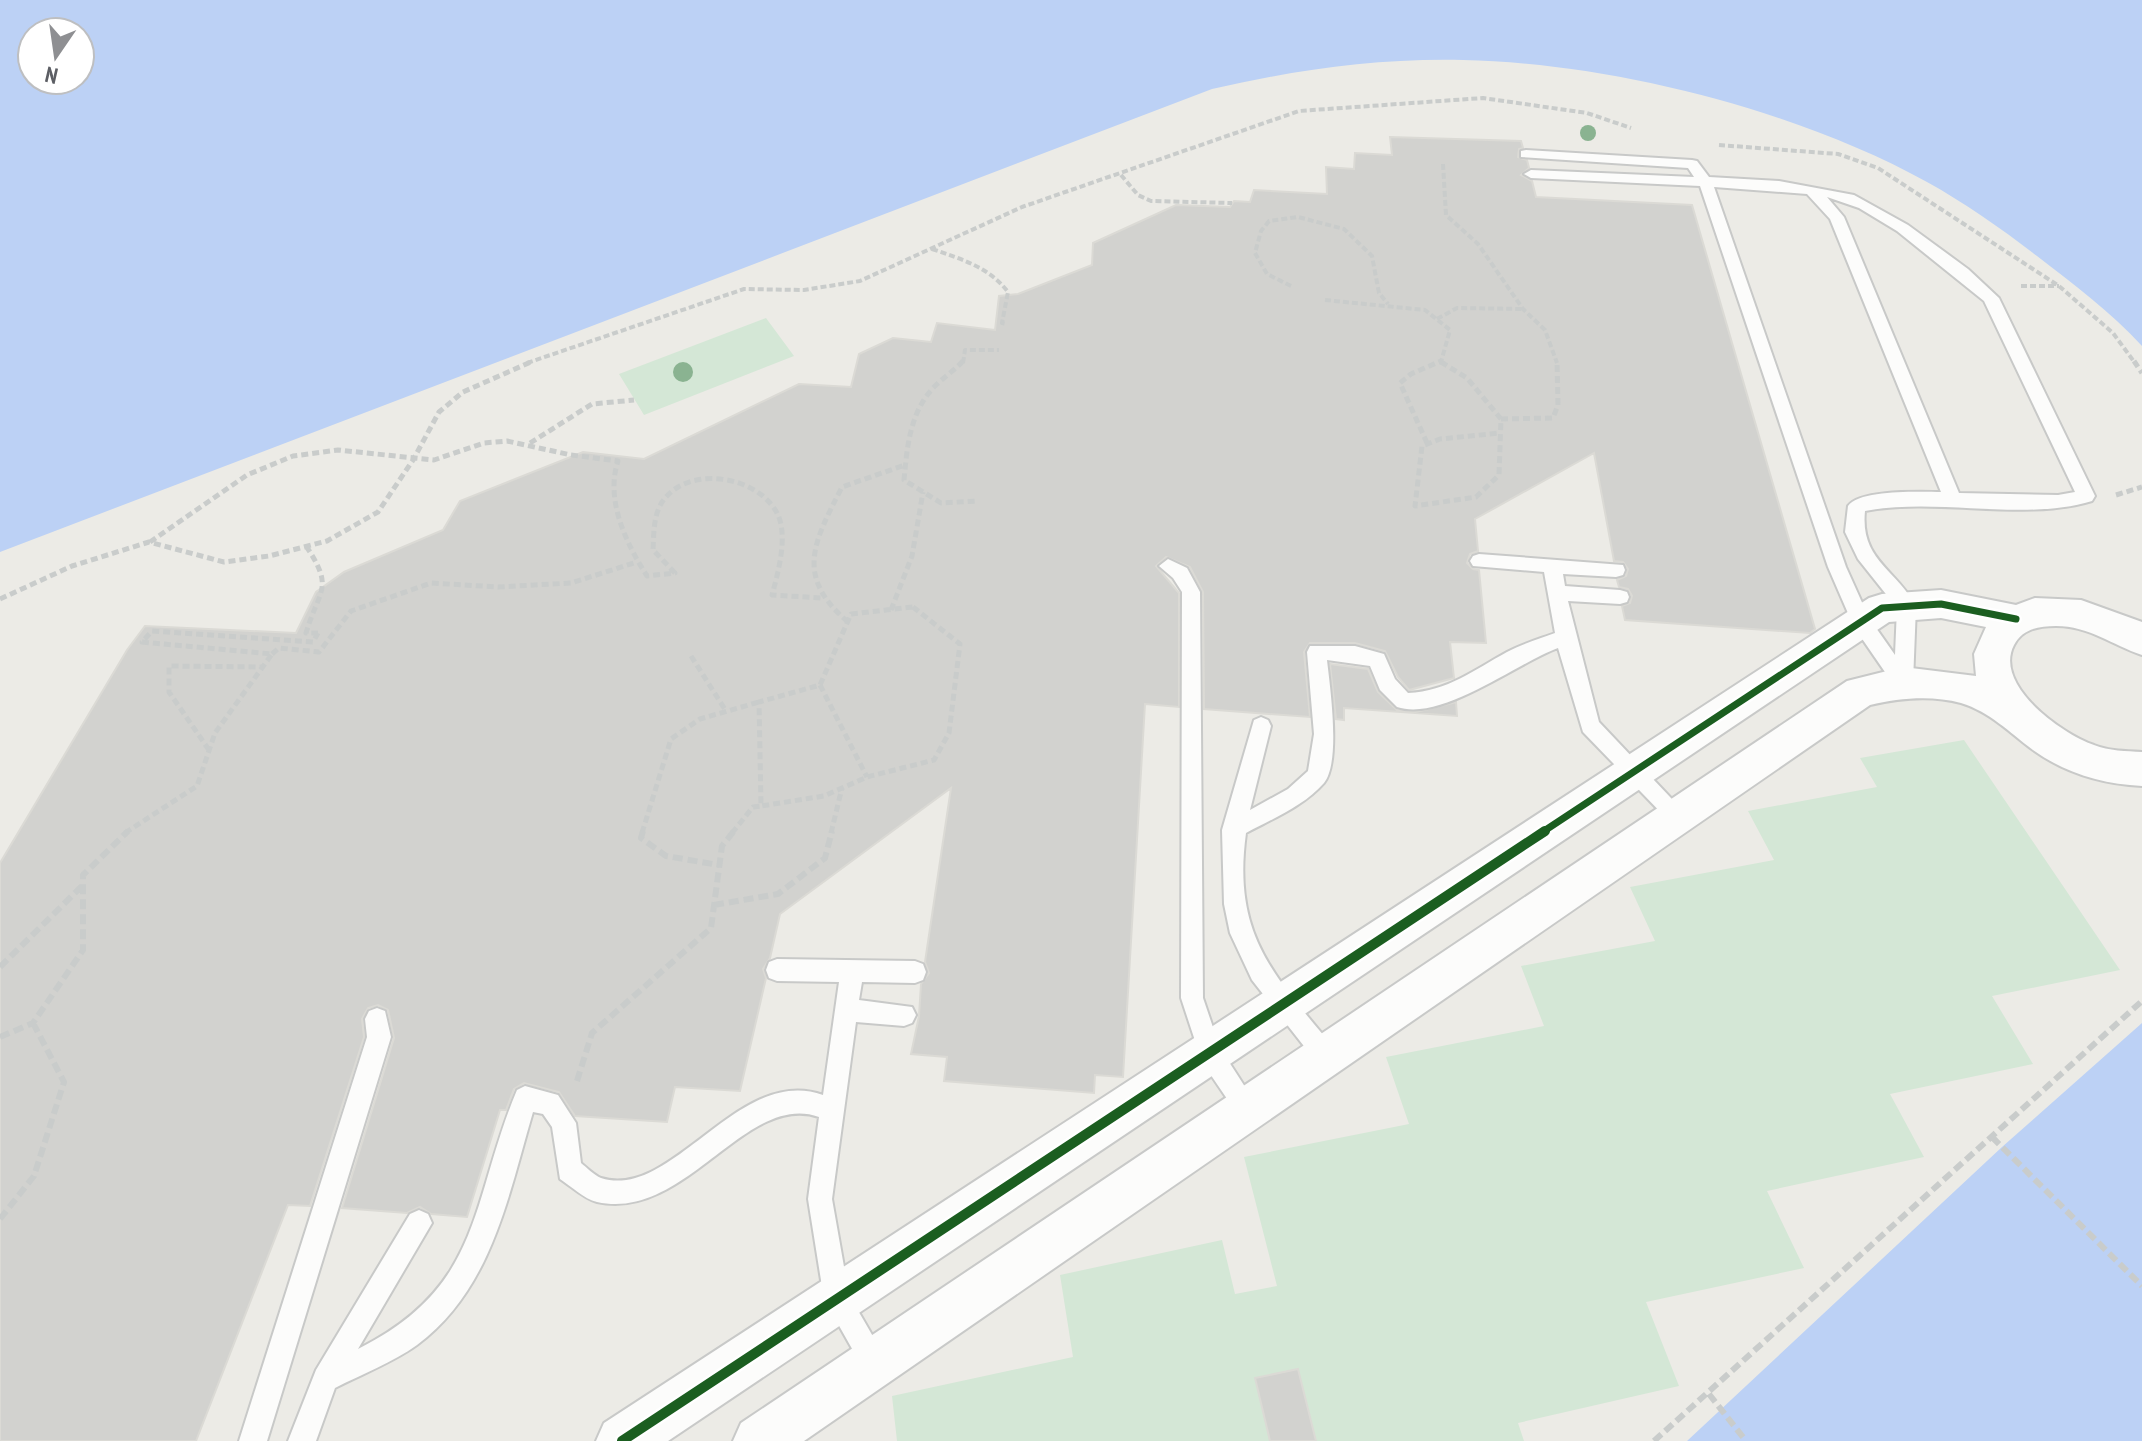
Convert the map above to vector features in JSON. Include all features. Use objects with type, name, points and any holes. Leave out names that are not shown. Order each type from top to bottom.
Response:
[{"type":"street","points":[[622,1441],[1882,608],[1941,604],[2016,619]]},
{"type":"street","points":[[2014,711],[1997,684],[1991,657],[1998,635],[2016,619],[2039,612],[2068,612],[2099,619],[2142,640]]},
{"type":"street","points":[[759,1441],[1860,692],[1903,682],[1965,688],[2014,711],[2043,736],[2077,756],[2115,768],[2142,769]]},
{"type":"lane","points":[[1684,143],[1692,164],[1706,183],[1837,567],[1861,622],[1903,682]]},
{"type":"lane","points":[[1526,154],[1692,164]]},
{"type":"lane","points":[[1531,174],[1812,190],[1849,198],[1873,210],[1973,280],[1991,298],[2086,496],[2058,502],[1899,498],[1857,506],[1854,532],[1867,559],[1907,606],[1903,682]]},
{"type":"lane","points":[[1812,190],[1837,217],[1953,499]]},
{"type":"lane","points":[[1479,561],[1616,570]]},
{"type":"lane","points":[[1168,566],[1180,573],[1191,592],[1192,998],[1210,1054],[1246,1107]]},
{"type":"lane","points":[[1552,566],[1565,637],[1590,726],[1678,816]]},
{"type":"lane","points":[[1557,593],[1620,597]]},
{"type":"lane","points":[[1233,830],[1295,795],[1318,775],[1324,734],[1317,652],[1355,654],[1377,660],[1387,684],[1404,701],[1433,702],[1484,678],[1514,658],[1565,637]]},
{"type":"lane","points":[[1261,726],[1245,775],[1233,830],[1236,907],[1251,958],[1326,1056]]},
{"type":"lane","points":[[777,970],[915,972]]},
{"type":"lane","points":[[852,971],[820,1199],[837,1299],[873,1361]]},
{"type":"lane","points":[[848,1010],[904,1015]]},
{"type":"lane","points":[[253,1441],[379,1037],[377,1019]]},
{"type":"lane","points":[[325,1379],[408,1336],[461,1284],[480,1246],[525,1098],[550,1103],[564,1123],[569,1170],[597,1190],[637,1191],[673,1173],[749,1118],[782,1102],[810,1102],[832,1110]]},
{"type":"lane","points":[[302,1441],[325,1379],[419,1223]]},
{"type":"path","points":[[149,542],[224,562],[269,556],[327,541],[378,512],[413,460],[439,412],[463,392],[511,369],[744,289],[837,287],[860,281],[1022,207],[1299,111],[1443,99],[1508,101],[1574,111],[1684,143],[1824,152],[1878,168],[2059,286],[2113,333],[2142,373]]},
{"type":"path","points":[[1443,164],[1446,215],[1478,244],[1523,309],[1545,330],[1557,361],[1558,405],[1553,418],[1501,419]]},
{"type":"path","points":[[1121,175],[1138,195],[1151,201],[1232,203]]},
{"type":"path","points":[[1291,286],[1267,274],[1255,253],[1261,231],[1269,221],[1298,217],[1344,229],[1372,256],[1379,293],[1388,304]]},
{"type":"path","points":[[931,248],[967,261],[1003,283],[1008,292],[1002,323],[1007,324]]},
{"type":"path","points":[[1325,300],[1425,310],[1450,330],[1441,362]]},
{"type":"path","points":[[1437,319],[1457,308],[1523,309]]},
{"type":"path","points":[[977,501],[941,503],[904,480],[905,465],[916,412],[928,392],[963,363],[965,350],[999,350]]},
{"type":"path","points":[[1441,362],[1467,378],[1501,419],[1499,475],[1476,497],[1415,506],[1422,446],[1432,440],[1479,438],[1500,433]]},
{"type":"path","points":[[1427,443],[1400,383],[1411,374],[1441,362]]},
{"type":"path","points":[[530,443],[592,404],[634,400]]},
{"type":"path","points":[[0,599],[72,566],[149,542],[247,475],[293,456],[338,450],[434,460],[484,443],[507,441],[530,443],[571,455],[618,461],[613,492],[637,562],[647,576],[675,573],[653,550],[655,517],[668,494],[696,478],[729,478],[753,488],[778,515],[780,568],[772,595],[822,598]]},
{"type":"path","points":[[848,622],[822,598],[814,578],[820,529],[842,487],[905,465]]},
{"type":"path","points":[[891,610],[912,556],[923,492]]},
{"type":"path","points":[[272,654],[142,642],[152,631],[313,642],[318,633],[306,633],[326,588],[323,569],[306,546]]},
{"type":"path","points":[[0,1037],[33,1023],[83,950],[83,875],[124,834],[197,786],[215,733],[229,710],[279,648],[319,652],[351,611],[431,583],[498,587],[571,583],[637,562]]},
{"type":"path","points":[[575,1090],[592,1033],[711,928],[722,846],[753,807],[824,796],[867,777],[934,760],[949,733],[960,644],[913,607],[851,614],[820,685]]},
{"type":"path","points":[[691,656],[726,711]]},
{"type":"path","points":[[209,751],[169,692],[169,666],[263,667]]},
{"type":"path","points":[[820,685],[867,777]]},
{"type":"path","points":[[719,865],[666,856],[641,838],[671,739],[700,719],[820,685]]},
{"type":"path","points":[[759,702],[761,806]]},
{"type":"path","points":[[714,905],[778,894],[825,858],[842,788]]},
{"type":"path","points":[[0,967],[83,885]]},
{"type":"path","points":[[1654,1441],[2142,1001]]},
{"type":"path","points":[[0,1219],[34,1176],[64,1082],[33,1023]]},
{"type":"path","points":[[1992,1137],[2142,1286]]},
{"type":"path","points":[[1709,1394],[1746,1441]]},
{"type":"green space","points":[[766,318],[794,356],[644,415],[619,374]]},
{"type":"green space","points":[[1964,740],[2120,970],[1992,996],[2033,1064],[1890,1094],[1924,1157],[1767,1191],[1804,1268],[1646,1302],[1679,1386],[1518,1423],[1524,1441],[897,1441],[892,1396],[1073,1357],[1060,1275],[1222,1240],[1235,1294],[1277,1286],[1244,1157],[1409,1124],[1386,1057],[1544,1026],[1521,966],[1655,941],[1630,887],[1774,860],[1748,811],[1877,787],[1860,758]]},
{"type":"water","points":[[0,0],[2142,0],[2142,346],[2078,288],[2010,236],[1927,182],[1876,156],[1820,133],[1702,95],[1580,70],[1463,60],[1368,63],[1274,76],[1212,89],[0,552]]},
{"type":"water","points":[[2142,1023],[2142,1441],[1687,1441],[2002,1147]]},
{"type":"building","points":[[1390,137],[1521,141],[1523,148],[1519,149],[1518,157],[1527,160],[1529,168],[1521,175],[1532,181],[1536,197],[1692,205],[1815,629],[1810,633],[1625,620],[1622,606],[1630,603],[1632,596],[1628,589],[1619,587],[1617,580],[1626,576],[1628,569],[1623,562],[1614,561],[1594,453],[1475,519],[1478,551],[1470,554],[1467,563],[1479,570],[1486,643],[1450,642],[1454,678],[1409,690],[1398,677],[1385,651],[1355,643],[1310,643],[1304,652],[1310,717],[1204,709],[1203,592],[1190,567],[1166,557],[1156,566],[1179,593],[1179,707],[1145,704],[1123,1077],[1095,1075],[1094,1093],[944,1081],[947,1057],[911,1054],[919,1016],[921,984],[929,973],[925,962],[951,788],[780,914],[770,958],[763,969],[766,978],[740,1091],[675,1087],[667,1122],[575,1116],[559,1092],[524,1083],[514,1089],[506,1110],[500,1110],[467,1217],[431,1214],[420,1207],[407,1213],[342,1208],[394,1038],[388,1010],[378,1005],[368,1008],[362,1019],[364,1037],[310,1206],[288,1205],[196,1441],[0,1441],[0,863],[127,650],[145,626],[296,633],[316,592],[344,572],[443,530],[460,501],[583,452],[644,459],[799,384],[851,387],[859,354],[893,338],[931,342],[937,323],[995,330],[999,296],[1018,294],[1092,265],[1093,243],[1176,205],[1230,207],[1234,201],[1250,202],[1254,190],[1327,194],[1326,167],[1354,169],[1355,153],[1392,155]]},
{"type":"building","points":[[1330,664],[1368,669],[1378,692],[1397,710],[1416,712],[1456,702],[1457,716],[1344,708],[1344,720],[1336,719]]},
{"type":"building","points":[[1298,1369],[1316,1441],[1270,1441],[1255,1378]]},
{"type":"cycle path","points":[[622,1441],[1882,608],[1941,604],[2016,619]]}]
